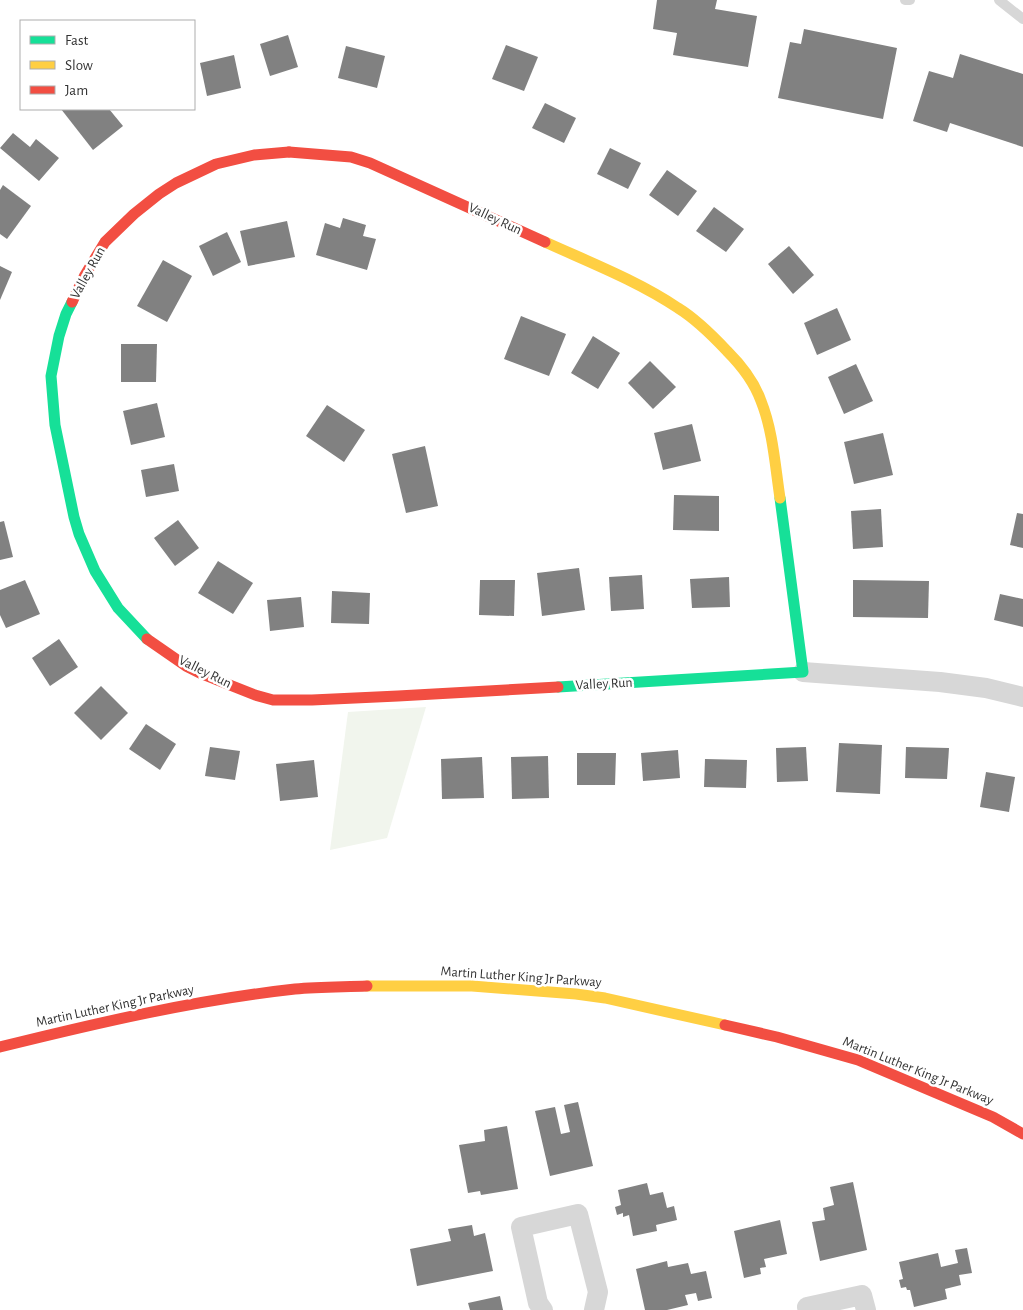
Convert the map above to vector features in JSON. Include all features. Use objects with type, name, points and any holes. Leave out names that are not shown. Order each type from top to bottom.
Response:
[{"type":"street","name":"Valley Run","points":[[803,672],[771,434],[761,400],[751,380],[737,361],[712,334],[679,308],[631,281],[370,163],[351,157],[289,152],[254,155],[216,164],[176,183],[134,214],[105,242],[85,275],[66,314],[59,336],[52,376],[55,425],[74,517],[79,534],[95,571],[118,608],[146,638],[186,666],[202,674],[273,700],[312,700],[803,672],[940,682],[986,688],[1023,697]]},
{"type":"street","name":"Martin Luther King Jr Parkway","points":[[0,1047],[102,1022],[201,1003],[296,989],[373,986],[472,986],[576,994],[605,998],[777,1037],[858,1060],[993,1117],[1023,1134]]},
{"type":"street","points":[[543,1310],[538,1303],[521,1227],[578,1214],[598,1292],[594,1310]]},
{"type":"street","points":[[808,1310],[807,1307],[862,1295],[866,1310]]},
{"type":"lane","points":[[905,0],[910,0]]},
{"type":"lane","points":[[998,0],[1023,19]]},
{"type":"shaded area","points":[[426,707],[387,838],[330,850],[348,712]]},
{"type":"building","points":[[657,0],[717,0],[715,9],[757,16],[748,67],[673,55],[677,33],[653,29]]},
{"type":"building","points":[[804,29],[897,48],[883,119],[778,98],[790,42],[801,44]]},
{"type":"building","points":[[288,35],[298,67],[270,76],[260,44]]},
{"type":"building","points":[[506,45],[538,57],[524,91],[492,79]]},
{"type":"building","points":[[346,46],[385,56],[377,88],[338,78]]},
{"type":"building","points":[[960,54],[1023,74],[1023,147],[950,123],[947,132],[913,121],[929,71],[953,78]]},
{"type":"building","points":[[234,55],[241,88],[207,96],[200,63]]},
{"type":"building","points":[[545,103],[576,118],[564,143],[532,128]]},
{"type":"building","points":[[62,110],[110,110],[123,126],[93,150]]},
{"type":"building","points":[[13,133],[30,147],[36,139],[59,158],[39,181],[0,148]]},
{"type":"building","points":[[610,148],[641,163],[628,189],[597,174]]},
{"type":"building","points":[[667,170],[697,191],[678,216],[649,195]]},
{"type":"building","points":[[3,185],[31,206],[7,239],[0,234],[0,190]]},
{"type":"building","points":[[714,207],[744,229],[726,252],[696,231]]},
{"type":"building","points":[[343,218],[366,225],[363,236],[376,239],[367,270],[316,255],[325,223],[340,228]]},
{"type":"building","points":[[287,221],[295,257],[248,266],[240,231]]},
{"type":"building","points":[[227,232],[241,262],[213,276],[199,246]]},
{"type":"building","points":[[789,246],[814,275],[793,294],[768,264]]},
{"type":"building","points":[[163,260],[192,276],[167,322],[137,306]]},
{"type":"building","points":[[0,266],[12,272],[0,300]]},
{"type":"building","points":[[837,308],[851,340],[817,355],[804,323]]},
{"type":"building","points":[[521,316],[566,334],[549,376],[504,359]]},
{"type":"building","points":[[593,336],[620,353],[598,389],[571,373]]},
{"type":"building","points":[[121,344],[157,344],[156,382],[121,382]]},
{"type":"building","points":[[650,361],[676,387],[653,409],[628,383]]},
{"type":"building","points":[[856,364],[873,401],[844,414],[828,377]]},
{"type":"building","points":[[157,403],[165,437],[131,445],[123,411]]},
{"type":"building","points":[[327,405],[365,430],[344,462],[306,436]]},
{"type":"building","points":[[692,424],[701,461],[663,470],[654,433]]},
{"type":"building","points":[[883,433],[893,475],[854,484],[844,442]]},
{"type":"building","points":[[425,446],[438,506],[406,513],[392,454]]},
{"type":"building","points":[[174,464],[179,491],[146,497],[141,470]]},
{"type":"building","points":[[674,495],[719,496],[719,531],[673,530]]},
{"type":"building","points":[[881,509],[883,547],[853,549],[851,511]]},
{"type":"building","points":[[1017,513],[1023,514],[1023,548],[1010,545]]},
{"type":"building","points":[[178,520],[199,548],[175,566],[154,538]]},
{"type":"building","points":[[4,521],[13,557],[0,560],[0,522]]},
{"type":"building","points":[[218,561],[253,583],[233,614],[198,593]]},
{"type":"building","points":[[579,568],[585,610],[542,616],[537,573]]},
{"type":"building","points":[[642,575],[644,609],[611,611],[609,577]]},
{"type":"building","points":[[729,577],[730,607],[692,608],[690,579]]},
{"type":"building","points":[[25,580],[40,614],[6,628],[0,615],[0,590]]},
{"type":"building","points":[[480,580],[515,580],[514,616],[479,615]]},
{"type":"building","points":[[853,580],[929,581],[928,618],[853,617]]},
{"type":"building","points":[[332,591],[370,593],[369,624],[331,623]]},
{"type":"building","points":[[1000,594],[1023,599],[1023,627],[994,620]]},
{"type":"building","points":[[301,597],[304,627],[270,631],[267,600]]},
{"type":"building","points":[[59,639],[78,667],[50,686],[32,658]]},
{"type":"building","points":[[101,686],[128,713],[101,740],[74,713]]},
{"type":"building","points":[[146,724],[176,744],[160,770],[129,749]]},
{"type":"building","points":[[839,743],[882,745],[880,794],[836,792]]},
{"type":"building","points":[[210,747],[240,751],[235,780],[205,776]]},
{"type":"building","points":[[806,747],[808,781],[777,782],[776,748]]},
{"type":"building","points":[[906,747],[949,748],[947,779],[905,778]]},
{"type":"building","points":[[678,750],[680,778],[643,781],[641,753]]},
{"type":"building","points":[[577,753],[616,753],[615,785],[577,785]]},
{"type":"building","points":[[548,756],[549,798],[512,799],[511,757]]},
{"type":"building","points":[[482,757],[484,798],[442,799],[441,759]]},
{"type":"building","points":[[705,759],[747,760],[746,788],[704,787]]},
{"type":"building","points":[[314,760],[318,797],[280,801],[276,764]]},
{"type":"building","points":[[986,772],[1015,777],[1009,812],[980,807]]},
{"type":"building","points":[[578,1102],[593,1166],[550,1176],[535,1111],[555,1107],[561,1134],[570,1132],[564,1105]]},
{"type":"building","points":[[507,1126],[518,1189],[481,1195],[480,1191],[468,1193],[459,1145],[485,1141],[484,1130]]},
{"type":"building","points":[[853,1182],[867,1250],[820,1261],[812,1222],[825,1220],[823,1208],[834,1205],[830,1187]]},
{"type":"building","points":[[647,1183],[650,1195],[663,1192],[667,1208],[674,1206],[677,1220],[656,1225],[657,1231],[633,1236],[629,1215],[623,1217],[623,1213],[617,1215],[615,1207],[621,1205],[618,1190]]},
{"type":"building","points":[[780,1220],[787,1254],[764,1259],[766,1267],[760,1268],[761,1274],[744,1278],[734,1231]]},
{"type":"building","points":[[472,1225],[474,1236],[485,1233],[493,1271],[417,1286],[410,1249],[451,1241],[448,1229]]},
{"type":"building","points":[[967,1248],[972,1273],[959,1275],[961,1285],[945,1289],[947,1299],[914,1307],[910,1290],[907,1290],[906,1287],[901,1288],[899,1280],[903,1279],[899,1262],[938,1253],[941,1267],[958,1263],[955,1250]]},
{"type":"building","points":[[667,1261],[668,1267],[688,1263],[691,1274],[706,1271],[712,1298],[698,1301],[696,1293],[685,1295],[688,1305],[667,1310],[645,1310],[636,1269]]},
{"type":"building","points":[[500,1296],[503,1310],[470,1310],[468,1303]]},
{"type":"traffic: fast","points":[[72,302],[59,336],[51,376],[55,425],[74,517],[79,534],[95,571],[118,608],[147,639]]},
{"type":"traffic: fast","points":[[558,687],[803,672],[780,498]]},
{"type":"traffic: slow","points":[[545,242],[613,272],[663,298],[697,322],[732,356],[751,380],[765,412],[773,448],[780,498]]},
{"type":"traffic: slow","points":[[367,986],[472,986],[576,994],[605,998],[725,1025]]},
{"type":"traffic: jam","points":[[289,152],[351,157],[370,163],[545,242]]},
{"type":"traffic: jam","points":[[72,302],[85,275],[105,242],[134,214],[159,194],[176,183],[216,164],[254,155],[289,152]]},
{"type":"traffic: jam","points":[[147,639],[186,666],[202,674],[273,700],[312,700],[558,687]]},
{"type":"traffic: jam","points":[[0,1047],[110,1021],[220,999],[295,989],[367,986]]},
{"type":"traffic: jam","points":[[725,1025],[777,1037],[858,1060],[993,1117],[1023,1134]]}]
